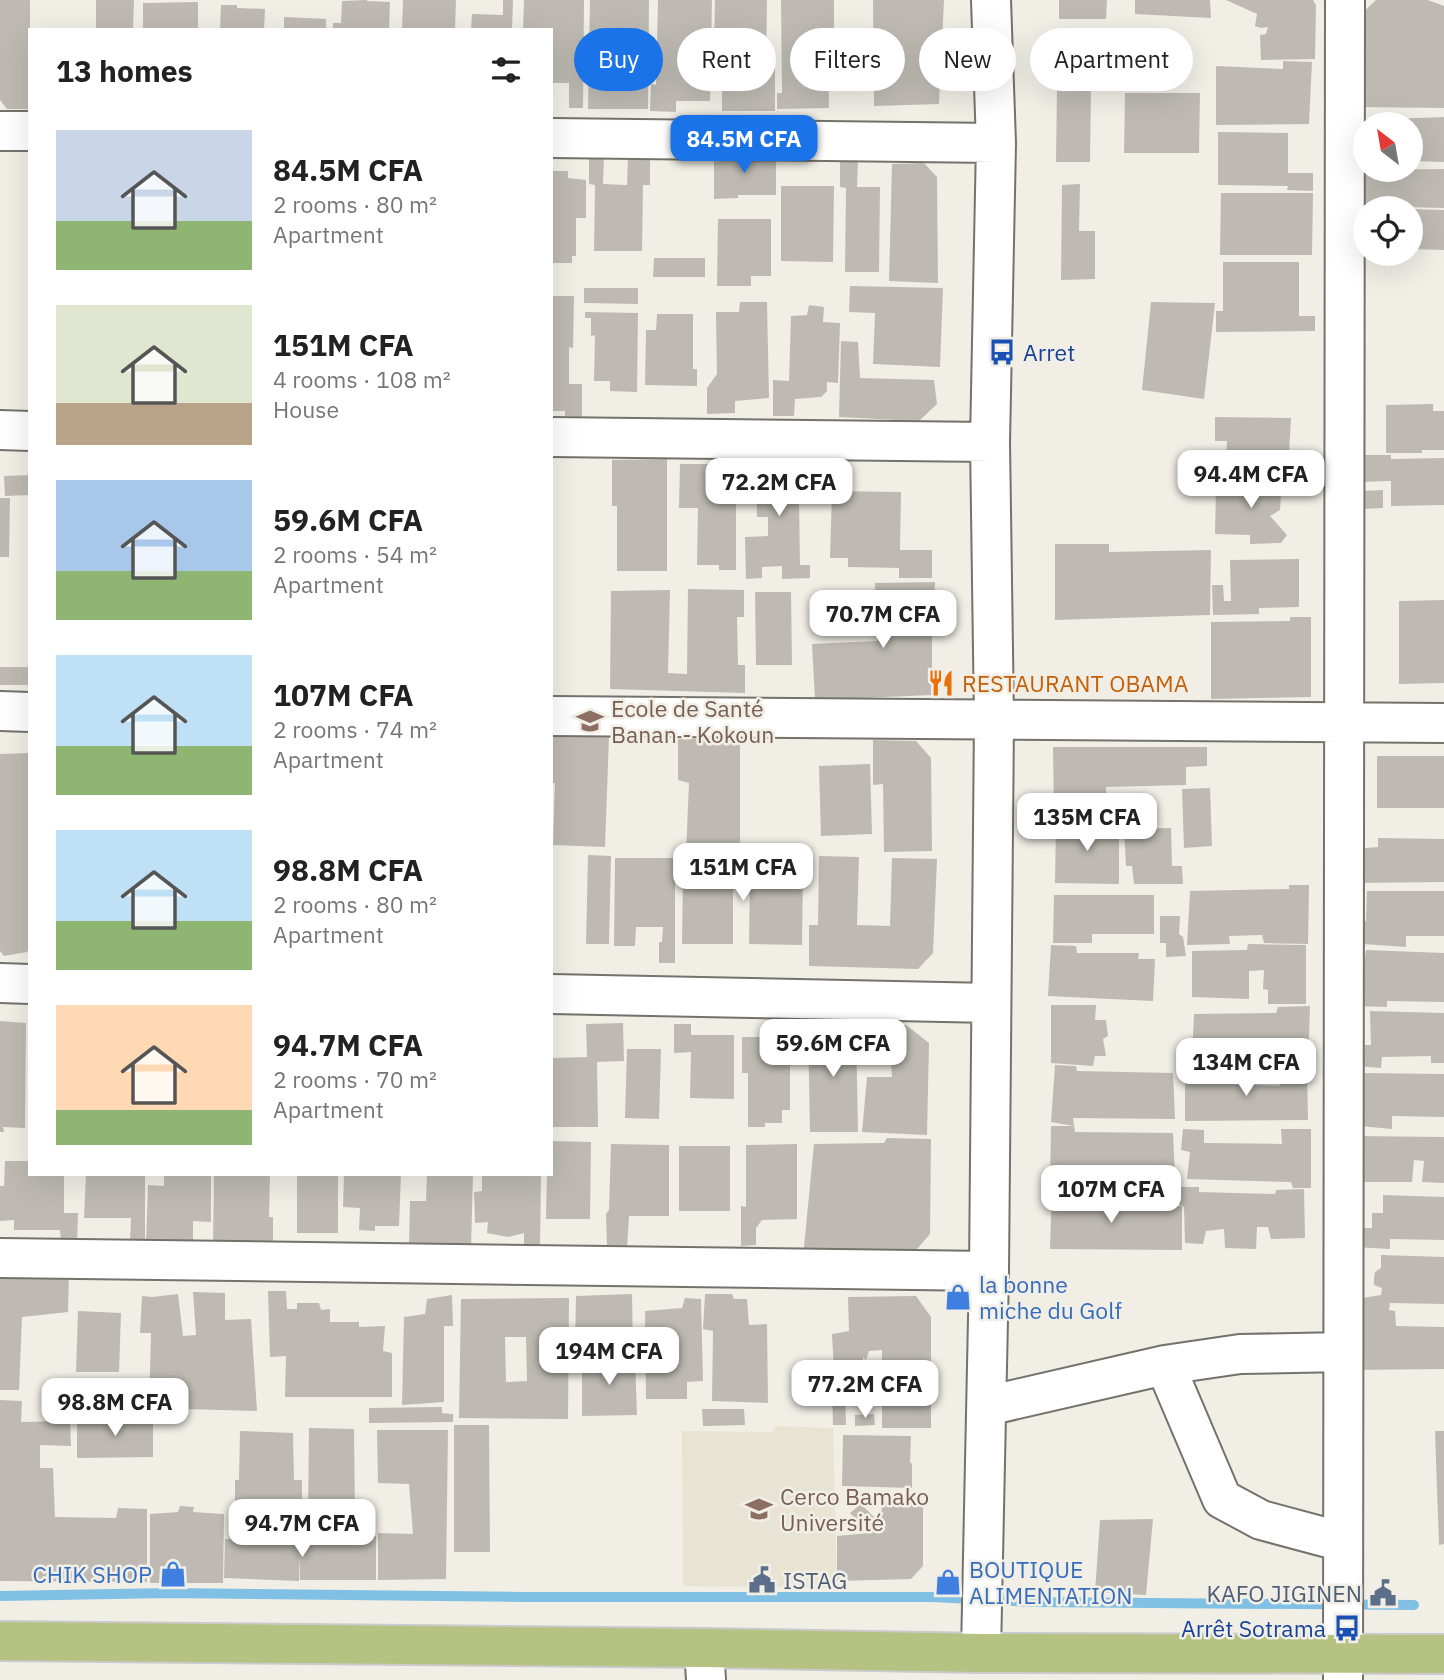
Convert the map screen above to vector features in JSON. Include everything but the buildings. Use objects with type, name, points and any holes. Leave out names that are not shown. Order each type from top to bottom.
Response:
[{"type":"main road","points":[[0,1642],[705,1664],[981,1653],[1343,1667],[1444,1654]]},
{"type":"street","points":[[981,1653],[989,1271],[994,719],[990,442],[996,143],[991,0]]},
{"type":"street","points":[[1343,1667],[1345,0]]},
{"type":"street","points":[[0,131],[28,131]]},
{"type":"street","points":[[553,138],[996,143]]},
{"type":"street","points":[[0,430],[28,431]]},
{"type":"street","points":[[553,437],[990,442]]},
{"type":"street","points":[[0,711],[28,712]]},
{"type":"street","points":[[553,716],[1444,723]]},
{"type":"street","points":[[0,983],[28,984]]},
{"type":"street","points":[[553,994],[991,1003]]},
{"type":"street","points":[[0,1258],[989,1271]]},
{"type":"street","points":[[987,1406],[1165,1365],[1240,1354],[1343,1352]]},
{"type":"street","points":[[1165,1365],[1222,1499],[1261,1520],[1343,1542]]},
{"type":"shaded area","name":"Cerco Bamako Université","points":[[775,1426],[833,1428],[837,1588],[683,1586],[682,1431],[773,1432]]},
{"type":"waterway","points":[[0,1596],[170,1593],[522,1597],[932,1597],[1031,1602],[1414,1605]]},
{"type":"place","name":"Arret","points":[[1002,352]]},
{"type":"place","name":"RESTAURANT OBAMA","points":[[941,683]]},
{"type":"place","name":"Ecole de Santé Banan - Kokoun","points":[[590,721]]},
{"type":"place","name":"la bonne miche du Golf","points":[[958,1297]]},
{"type":"place","name":"Cerco Bamako Université","points":[[759,1509]]},
{"type":"place","name":"CHIK SHOP","points":[[173,1574]]},
{"type":"place","name":"ISTAG","points":[[762,1580]]},
{"type":"place","name":"BOUTIQUE ALIMENTATION","points":[[948,1582]]},
{"type":"place","name":"KAFO JIGINEN","points":[[1383,1593]]},
{"type":"place","name":"Arrêt Sotrama","points":[[1347,1628]]}]
